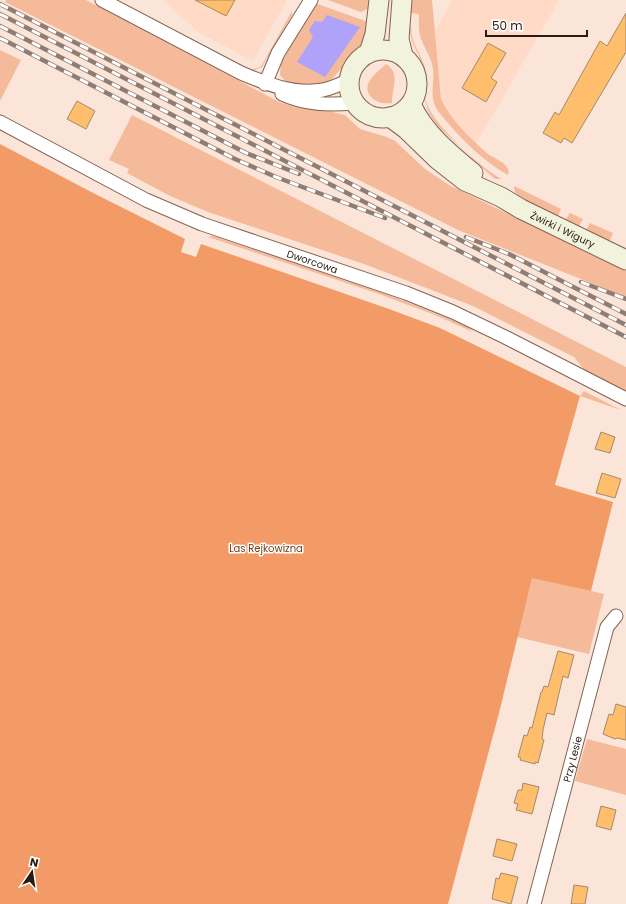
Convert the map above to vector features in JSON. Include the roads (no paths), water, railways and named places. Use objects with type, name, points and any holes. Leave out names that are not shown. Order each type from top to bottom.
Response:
[{"type":"main road","points":[[369,53],[375,34],[379,0]]},
{"type":"main road","points":[[402,0],[399,39],[403,56]]},
{"type":"main road","points":[[385,50],[392,51],[403,56],[412,66],[417,78],[416,92],[411,104],[402,112],[390,117],[380,118],[371,116],[362,111],[355,103],[350,92],[349,80],[356,64],[360,59],[369,53],[385,50]]},
{"type":"main road","name":"Żwirki i Wigury","points":[[411,104],[416,116],[433,136],[501,197]]},
{"type":"main road","name":"Żwirki i Wigury","points":[[390,117],[406,129],[437,160],[455,175],[476,187],[501,197],[521,209],[626,260]]},
{"type":"street","points":[[102,0],[241,74],[265,84],[282,94],[302,101],[323,104],[355,103]]},
{"type":"street","points":[[265,84],[278,54],[309,4]]},
{"type":"street","points":[[265,84],[288,90],[310,91],[324,90],[349,80]]},
{"type":"street","name":"Dworcowa","points":[[0,122],[153,203],[202,224],[406,293],[453,312],[626,399]]},
{"type":"street","name":"Przy Lesie","points":[[534,904],[608,626],[616,616]]},
{"type":"railway","points":[[0,4],[626,325]]},
{"type":"railway","points":[[0,14],[626,337]]},
{"type":"railway","points":[[0,26],[246,153],[299,174]]},
{"type":"railway","points":[[0,38],[235,159],[276,177],[385,218]]},
{"type":"railway","points":[[466,237],[509,254],[626,314]]},
{"type":"railway","points":[[581,282],[626,299]]},
{"type":"park label","name":"Las Rejkowizna","points":[[266,548]]}]
